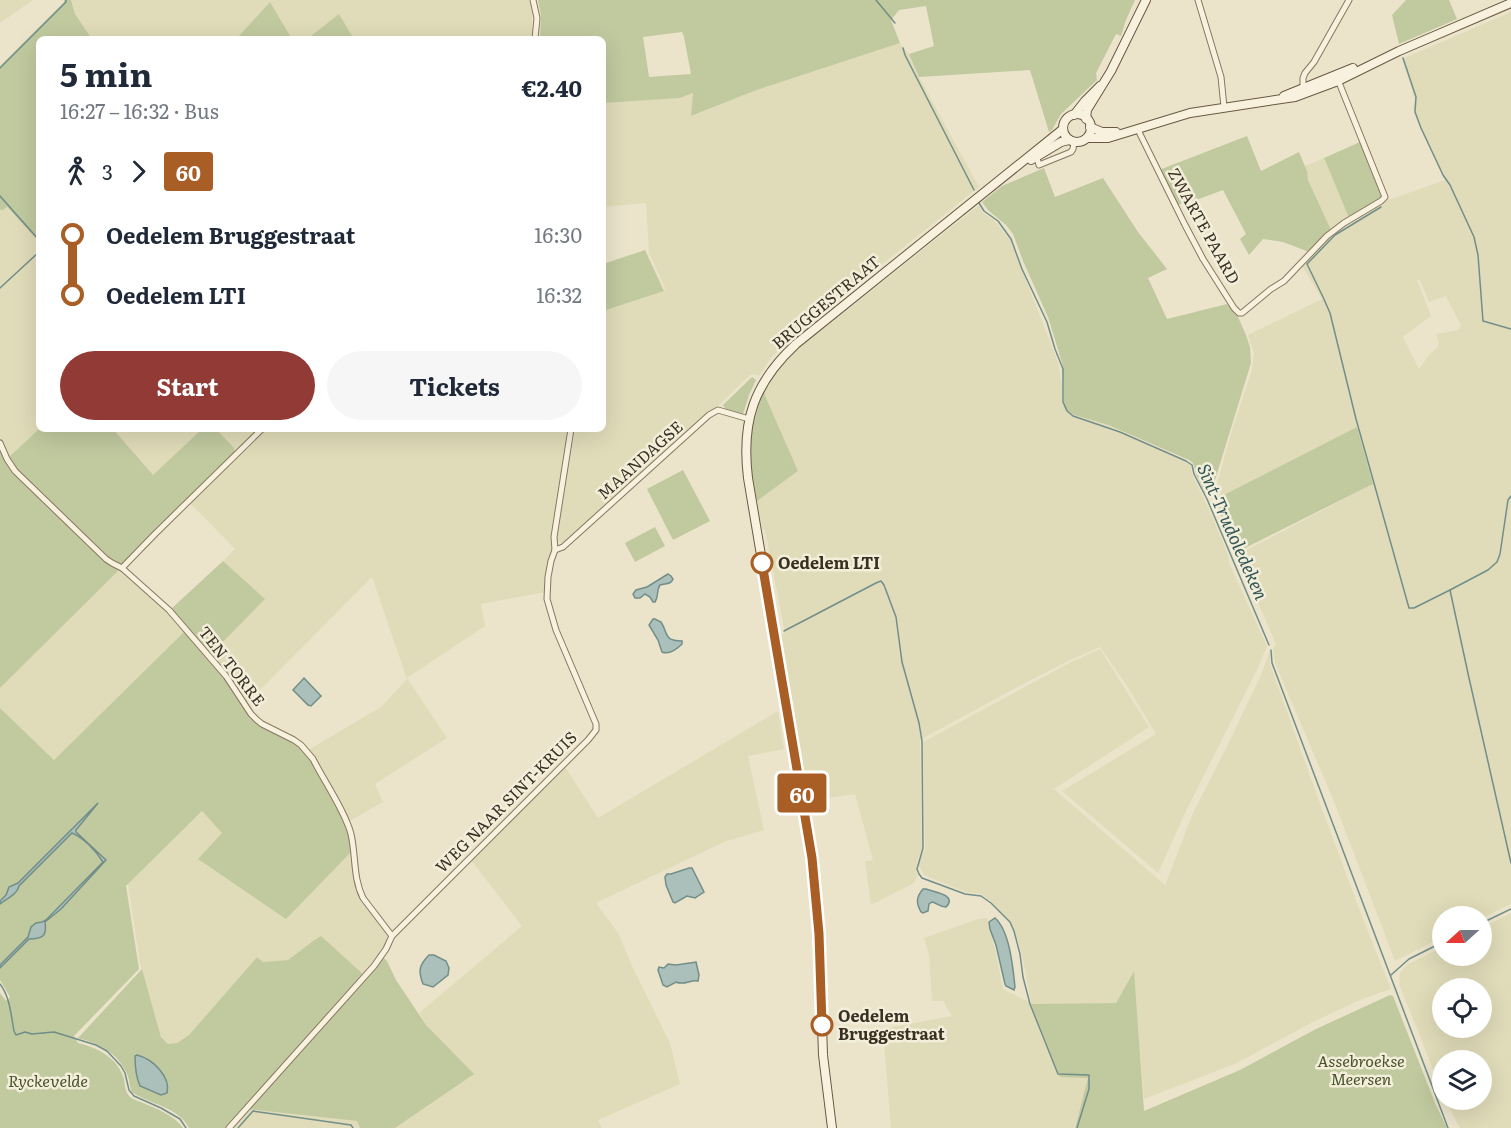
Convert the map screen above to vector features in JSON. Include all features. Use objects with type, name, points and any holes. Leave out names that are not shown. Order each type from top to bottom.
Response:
[{"type":"main road","points":[[1119,133],[1101,132],[1088,123],[1081,115],[1074,115],[1066,119],[1063,124],[1064,135],[1072,141],[1081,142],[1087,138],[1090,133],[1088,123],[1087,110],[1105,83],[1146,0]]},
{"type":"main road","points":[[1087,138],[1108,138],[1190,113],[1286,99],[1305,93],[1511,3]]},
{"type":"main road","points":[[1074,115],[1085,100],[1105,83]]},
{"type":"main road","name":"BRUGGESTRAAT","points":[[1036,154],[1063,129]]},
{"type":"main road","name":"BRUGGESTRAAT","points":[[832,1128],[823,1055],[816,892],[806,815],[747,478],[745,443],[749,418],[757,394],[771,370],[796,344],[1026,158],[1061,142],[1072,141]]},
{"type":"street","points":[[533,0],[537,18],[536,36]]},
{"type":"street","points":[[1198,0],[1221,77],[1224,107]]},
{"type":"street","points":[[1305,93],[1303,78],[1305,72],[1314,62],[1349,0]]},
{"type":"street","name":"ZWARTE PAARD","points":[[1138,128],[1189,234],[1218,284],[1239,313],[1242,313],[1284,280],[1332,232],[1385,197],[1337,78]]},
{"type":"street","name":"MAANDAGSE","points":[[555,550],[563,547],[710,415],[718,410],[749,418]]},
{"type":"street","points":[[122,568],[259,432]]},
{"type":"street","name":"WEG NAAR SINT-KRUIS","points":[[229,1128],[374,966],[392,936],[596,730],[556,630],[547,599],[548,578],[555,550],[554,537],[571,432]]},
{"type":"street","name":"TEN TORRE","points":[[0,443],[15,471],[106,559],[122,568],[163,603],[226,676],[257,720],[294,740],[313,759],[348,824],[363,898],[392,936]]},
{"type":"shaded area","points":[[0,0],[33,0],[0,23]]},
{"type":"shaded area","points":[[71,0],[529,0],[532,14],[532,36],[352,36],[339,14],[311,36],[290,36],[270,2],[239,36],[90,36],[75,14]]},
{"type":"shaded area","points":[[1511,12],[1511,904],[1492,913],[1492,906],[1432,906],[1432,942],[1395,961],[1335,804],[1275,663],[1273,649],[1276,644],[1237,555],[1373,484],[1357,428],[1214,500],[1232,430],[1252,370],[1254,353],[1248,335],[1322,299],[1301,264],[1333,233],[1380,203],[1445,180],[1413,108],[1415,99],[1402,59]],"holes":[[[1417,280],[1420,280],[1429,302],[1446,296],[1461,326],[1458,330],[1436,334],[1438,347],[1419,369],[1403,337],[1431,316]]]},
{"type":"shaded area","points":[[900,43],[909,54],[919,77],[979,187],[791,337],[771,358],[759,376],[750,375],[718,406],[561,543],[556,538],[574,432],[606,432],[606,310],[666,290],[649,253],[646,203],[606,207],[606,103],[680,98],[693,93],[692,116],[754,91]]},
{"type":"shaded area","points":[[1324,158],[1349,218],[1331,230],[1308,180],[1305,166]]},
{"type":"shaded area","points":[[979,205],[982,212],[995,221],[1010,240],[1058,362],[1064,407],[1071,414],[1107,425],[1190,465],[1228,555],[1229,563],[1267,646],[1158,873],[1062,791],[1156,734],[1100,647],[1008,692],[920,740],[922,848],[917,862],[917,876],[914,883],[871,905],[865,861],[873,860],[855,794],[809,801],[781,634],[785,633],[765,530],[762,528],[757,501],[798,471],[763,391],[774,373],[798,349]]},
{"type":"shaded area","points":[[6,207],[36,239],[36,432],[8,458],[0,446],[0,212]]},
{"type":"shaded area","points":[[116,432],[199,432],[153,475]]},
{"type":"shaded area","points":[[219,432],[256,432],[241,447],[234,450]]},
{"type":"shaded area","points":[[262,432],[569,432],[545,592],[481,604],[485,626],[407,678],[447,738],[375,784],[383,802],[348,822],[308,750],[381,707],[407,679],[372,577],[246,704],[210,655],[265,599],[223,561],[235,549],[189,502]]},
{"type":"shaded area","points":[[120,569],[162,604],[186,630],[54,760],[0,708],[0,688]]},
{"type":"shaded area","points":[[1100,649],[1149,727],[1054,789],[1165,885],[1193,813],[1261,675],[1270,651],[1270,664],[1322,809],[1391,989],[1362,999],[1313,1022],[1237,1063],[1144,1099],[1133,972],[1116,1003],[1032,1004],[1089,1078],[1074,1128],[891,1128],[883,1029],[952,1016],[943,1001],[932,1001],[929,955],[924,938],[987,918],[1003,989],[1031,1003],[1022,954],[1011,922],[981,894],[965,892],[924,875],[918,864],[925,849],[923,742],[1071,662]]},
{"type":"shaded area","points":[[778,711],[784,749],[748,756],[764,830],[724,842],[596,903],[618,933],[670,1043],[680,1084],[598,1120],[602,1128],[395,1128],[473,1074],[426,1025],[419,1013],[522,926],[470,859],[564,765],[598,818]]},
{"type":"shaded area","points":[[202,811],[223,833],[198,859],[352,851],[356,882],[387,933],[387,941],[364,975],[321,937],[288,960],[263,962],[257,957],[189,1035],[177,1043],[168,1044],[161,1037],[140,964],[128,884]]},
{"type":"shaded area","points":[[1511,913],[1511,1128],[1460,1128],[1450,1110],[1492,1110],[1492,1050],[1432,1050],[1432,1066],[1399,984],[1400,973],[1408,964],[1432,952],[1432,966],[1492,966],[1492,923]]},
{"type":"shaded area","points":[[246,1109],[358,1121],[360,1128],[230,1128]]},
{"type":"green space","points":[[64,0],[71,0],[75,14],[90,36],[36,36],[36,239],[7,207],[1,211],[0,209],[0,66]]},
{"type":"green space","points":[[538,0],[1135,0],[1121,36],[1116,34],[1096,73],[1097,80],[1061,114],[1049,132],[1030,70],[919,77],[909,54],[934,46],[926,6],[899,10],[891,20],[900,43],[754,91],[691,116],[693,93],[680,98],[606,103],[606,36],[540,36],[541,16]],"holes":[[[682,32],[691,74],[649,77],[643,37]]]},
{"type":"green space","points":[[1406,0],[1449,0],[1457,19],[1399,44],[1392,15]]},
{"type":"green space","points":[[270,2],[290,36],[239,36]]},
{"type":"green space","points":[[339,14],[352,36],[311,36]]},
{"type":"green space","points":[[1247,136],[1261,171],[1299,152],[1307,171],[1308,180],[1331,230],[1309,252],[1283,242],[1263,239],[1249,255],[1240,239],[1246,234],[1223,190],[1177,205],[1159,170]]},
{"type":"green space","points":[[1360,142],[1382,196],[1349,218],[1324,158]]},
{"type":"green space","points":[[1044,168],[1055,197],[1103,178],[1138,232],[1167,269],[1148,278],[1167,319],[1227,304],[1238,317],[1250,347],[1251,363],[1211,493],[1205,493],[1193,463],[1189,460],[1108,425],[1071,414],[1064,407],[1063,366],[1048,317],[1013,234],[982,202],[1002,186]]},
{"type":"green space","points":[[645,250],[664,291],[606,310],[606,263]]},
{"type":"green space","points":[[752,377],[756,380],[743,414],[726,410],[723,405]]},
{"type":"green space","points":[[763,391],[798,471],[757,501],[751,450],[754,423]]},
{"type":"green space","points":[[1357,427],[1373,484],[1237,552],[1214,500]]},
{"type":"green space","points":[[36,432],[116,432],[153,475],[199,432],[219,432],[234,448],[235,453],[124,563],[119,564],[113,562],[14,468],[8,458]]},
{"type":"green space","points":[[0,446],[7,464],[120,569],[0,688]]},
{"type":"green space","points":[[683,470],[710,521],[673,540],[647,489]]},
{"type":"green space","points":[[655,527],[665,546],[635,562],[625,543]]},
{"type":"green space","points":[[223,561],[265,599],[210,655],[171,609]]},
{"type":"green space","name":"Ryckevelde","points":[[186,630],[225,676],[251,716],[302,748],[344,819],[352,851],[286,919],[198,859],[222,833],[202,811],[126,886],[139,969],[74,1036],[78,1043],[100,1051],[117,1065],[130,1097],[165,1113],[183,1128],[0,1128],[0,993],[6,1001],[10,997],[0,980],[0,708],[54,760]]},
{"type":"green space","points":[[321,936],[364,975],[383,957],[426,1025],[474,1074],[395,1128],[360,1128],[357,1121],[246,1109],[228,1128],[189,1128],[178,1115],[132,1092],[123,1066],[107,1050],[78,1038],[142,969],[161,1037],[168,1044],[177,1043],[189,1035],[257,957],[263,962],[288,960]]},
{"type":"green space","name":"Assebroekse Meersen","points":[[1134,971],[1144,1111],[1240,1070],[1316,1029],[1390,995],[1393,996],[1432,1095],[1432,1110],[1438,1110],[1447,1128],[1075,1128],[1088,1078],[1060,1077],[1031,1004],[1116,1003]]},
{"type":"water","points":[[668,574],[673,579],[669,583],[660,585],[655,602],[645,594],[640,598],[635,598],[633,594],[636,590],[647,587]]},
{"type":"water","points":[[653,619],[661,622],[669,638],[682,641],[682,644],[670,652],[662,652],[649,625]]},
{"type":"water","points":[[304,678],[321,696],[311,706],[293,690]]},
{"type":"water","points":[[98,803],[76,832],[106,860],[61,909],[45,922],[45,934],[29,939],[0,968],[0,965],[28,937],[31,927],[46,920],[103,862],[89,845],[72,833],[19,886],[14,894],[0,904],[9,887],[18,883]]},
{"type":"water","points":[[692,868],[704,892],[695,898],[687,896],[675,903],[666,885],[665,877],[667,874]]},
{"type":"water","points":[[923,889],[944,895],[949,903],[946,907],[932,902],[929,904],[928,911],[921,912],[918,900]]},
{"type":"water","points":[[995,918],[1004,932],[1010,951],[1014,990],[1005,984],[990,929],[989,922]]},
{"type":"water","points":[[429,955],[446,961],[449,968],[448,975],[433,987],[423,984],[420,975],[421,965]]},
{"type":"water","points":[[696,962],[698,981],[676,982],[667,987],[663,985],[659,967]]},
{"type":"water","points":[[135,1056],[149,1060],[160,1070],[168,1087],[167,1093],[161,1095],[140,1086],[136,1067]]},
{"type":"waterway","points":[[0,68],[66,0]]},
{"type":"waterway","name":"Sint-Trudoledeken","points":[[876,0],[895,23]]},
{"type":"waterway","name":"Sint-Trudoledeken","points":[[903,48],[974,190]]},
{"type":"waterway","points":[[1403,58],[1416,97],[1415,112],[1421,128],[1474,237],[1478,255],[1483,321],[1511,329]]},
{"type":"waterway","points":[[0,196],[36,237]]},
{"type":"waterway","name":"Sint-Trudoledeken","points":[[979,203],[984,211],[998,221],[1011,239],[1022,269],[1047,322],[1063,369],[1063,402],[1067,411],[1073,416],[1120,432],[1192,465],[1269,645]]},
{"type":"waterway","points":[[1381,207],[1335,235],[1307,264],[1330,313],[1356,419],[1409,608],[1414,608],[1450,590]]},
{"type":"waterway","points":[[0,288],[36,255]]},
{"type":"waterway","points":[[1511,496],[1508,500],[1497,562],[1488,570],[1450,590],[1511,863]]},
{"type":"waterway","points":[[784,631],[876,583],[881,581],[884,585],[896,617],[902,662],[922,741],[923,848],[917,869],[922,878],[965,894],[981,896],[1010,922],[1020,954],[1030,1004],[1058,1074],[1089,1075],[1089,1089],[1077,1128]]},
{"type":"waterway","name":"Sint-Trudoledeken","points":[[1271,650],[1272,663],[1448,1128]]},
{"type":"waterway","points":[[1492,918],[1511,909]]},
{"type":"waterway","points":[[1391,975],[1409,959],[1432,948]]},
{"type":"waterway","points":[[0,984],[8,1000],[16,1035],[25,1032],[32,1034],[54,1032],[96,1045],[107,1051],[121,1066],[129,1090],[134,1096],[180,1119],[186,1128]]},
{"type":"waterway","name":"Sint-Trudoledeken","points":[[238,1128],[253,1111],[351,1125],[353,1128]]},
{"type":"bus line","name":"60","points":[[762,563],[812,858],[819,934],[822,1025]]},
{"type":"place","name":"Oedelem LTI","points":[[762,563]]},
{"type":"place","name":"Oedelem Bruggestraat","points":[[822,1025]]}]
